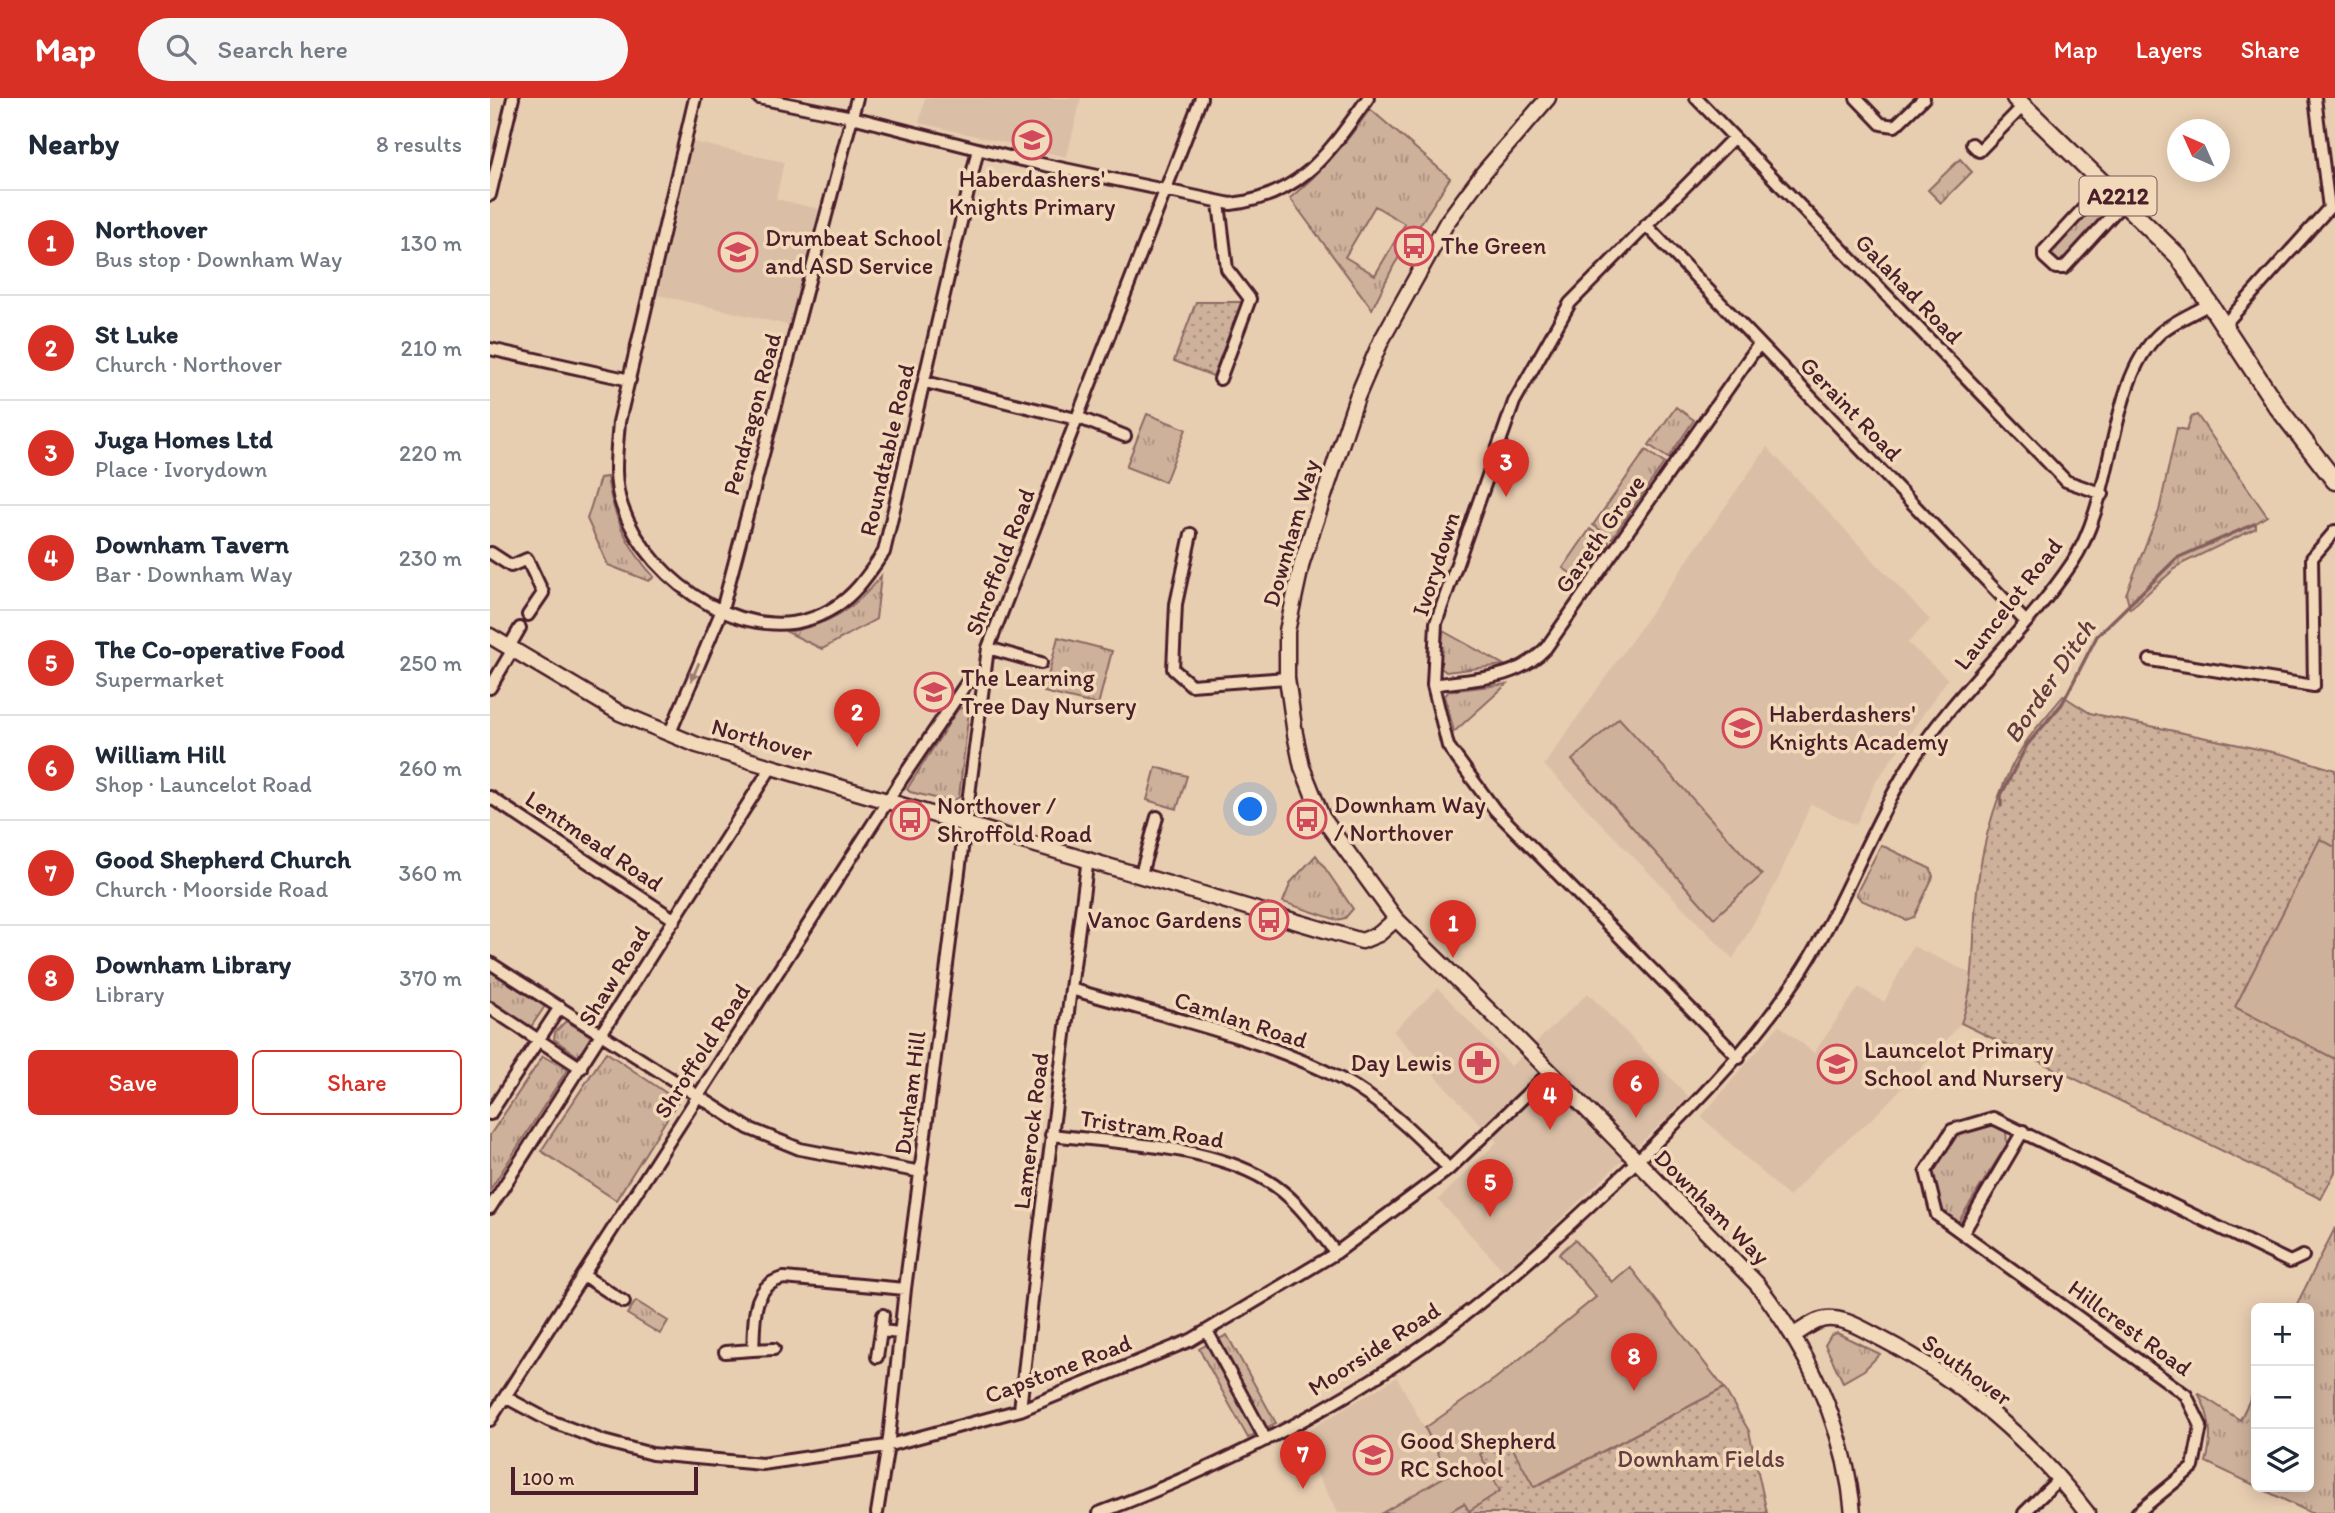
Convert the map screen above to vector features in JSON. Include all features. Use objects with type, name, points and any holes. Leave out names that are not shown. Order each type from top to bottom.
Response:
[{"type":"main road","name":"A2212","points":[[2019,102],[2172,249],[2225,324],[2282,414],[2335,481]]},
{"type":"street","points":[[490,195],[513,98]]},
{"type":"street","name":"Roundtable Road","points":[[695,98],[619,422],[615,475],[621,506],[643,550],[663,573],[692,596],[765,625],[804,620],[833,609],[857,591],[884,552],[978,149]]},
{"type":"street","points":[[759,98],[852,117],[978,149],[1219,203],[1256,201],[1281,192],[1300,179],[1330,149],[1368,98]]},
{"type":"street","name":"Pendragon Road","points":[[669,735],[722,610],[857,98]]},
{"type":"street","name":"Shroffold Road","points":[[490,1420],[968,681],[984,679],[989,648],[1201,98]]},
{"type":"street","name":"Downham Way","points":[[1548,98],[1484,172],[1447,222],[1381,341],[1357,397],[1301,562],[1287,631],[1287,678],[1295,734],[1310,793],[1335,838],[1396,919],[1757,1284],[1794,1335],[1824,1395],[1837,1430],[1853,1513]]},
{"type":"street","name":"Galahad Road","points":[[1696,98],[2066,481],[2103,494]]},
{"type":"street","points":[[1856,98],[1881,124],[1894,130],[1924,98]]},
{"type":"street","points":[[2225,324],[2329,208],[2315,98]]},
{"type":"street","points":[[1980,151],[2019,102]]},
{"type":"street","name":"Ivorydown","points":[[1733,138],[1570,303],[1514,402],[1436,623],[1433,685],[1448,746],[1494,810],[1739,1058]]},
{"type":"street","points":[[2105,185],[2044,251],[2044,257],[2056,268],[2064,268],[2124,202]]},
{"type":"street","points":[[1219,203],[1227,269],[1251,299],[1220,379]]},
{"type":"street","name":"Geraint Road","points":[[1646,225],[2026,622]]},
{"type":"street","name":"Launcelot Road","points":[[1636,1162],[1739,1058],[1797,978],[1906,770],[1947,711],[2026,622],[2074,560],[2103,494],[2133,370],[2160,333],[2211,303]]},
{"type":"street","name":"Gareth Grove","points":[[1433,685],[1511,673],[1531,663],[1546,648],[1759,344]]},
{"type":"street","points":[[490,349],[630,380]]},
{"type":"street","points":[[925,382],[1076,418],[1125,436]]},
{"type":"street","points":[[2150,660],[2314,686],[2312,558],[2335,531]]},
{"type":"street","points":[[1191,534],[1176,604],[1173,669],[1191,685],[1287,678]]},
{"type":"street","points":[[491,553],[511,566],[527,559],[543,593],[528,615]]},
{"type":"street","points":[[490,688],[520,628]]},
{"type":"street","name":"Northover","points":[[490,636],[620,713],[669,735],[1362,942],[1379,934],[1396,919]]},
{"type":"street","points":[[989,648],[1041,663]]},
{"type":"street","name":"Durham Hill","points":[[877,1513],[984,679]]},
{"type":"street","name":"Shaw Road","points":[[490,1208],[772,766]]},
{"type":"street","name":"Lentmead Road","points":[[490,797],[675,920]]},
{"type":"street","points":[[1141,874],[1157,817]]},
{"type":"street","name":"Lamerock Road","points":[[1020,1410],[1051,1135],[1088,858]]},
{"type":"street","points":[[490,963],[748,1128],[800,1149],[921,1172]]},
{"type":"street","name":"Camlan Road","points":[[1071,989],[1274,1048],[1345,1081],[1390,1112],[1449,1169]]},
{"type":"street","points":[[490,1114],[560,1007]]},
{"type":"street","points":[[490,1008],[580,1068]]},
{"type":"street","name":"Capstone Road","points":[[505,1397],[548,1420],[603,1441],[652,1454],[762,1464],[886,1446],[1020,1410],[1207,1331],[1336,1253],[1449,1169],[1549,1073]]},
{"type":"street","name":"Hillcrest Road","points":[[2137,1513],[2193,1467],[2201,1426],[2186,1395],[1937,1215],[1926,1171],[1952,1130],[1993,1118],[2290,1262],[2302,1256]]},
{"type":"street","points":[[1963,1233],[2023,1132]]},
{"type":"street","name":"Tristram Road","points":[[1051,1135],[1146,1146],[1228,1161],[1268,1180],[1296,1203],[1336,1253]]},
{"type":"street","name":"Moorside Road","points":[[1098,1513],[1177,1483],[1266,1440],[1356,1388],[1470,1311],[1556,1237],[1636,1162]]},
{"type":"street","points":[[583,1275],[624,1302]]},
{"type":"street","points":[[753,1350],[757,1304],[762,1288],[771,1281],[784,1278],[905,1289]]},
{"type":"street","points":[[877,1357],[884,1315]]},
{"type":"street","name":"Southover","points":[[1794,1335],[1818,1320],[1831,1318],[1852,1323],[1891,1343],[1973,1399],[2014,1432],[2060,1478],[2087,1513]]},
{"type":"street","points":[[881,1331],[900,1333]]},
{"type":"street","points":[[1207,1331],[1266,1440]]},
{"type":"street","points":[[725,1352],[774,1349]]},
{"type":"street","points":[[2024,1513],[2060,1478]]},
{"type":"shaded area","name":"Haberdashers' Knights Primary","points":[[925,98],[1081,98],[1067,157],[919,123]]},
{"type":"shaded area","name":"Drumbeat School and ASD Service","points":[[693,142],[784,162],[776,199],[819,209],[792,326],[658,295]]},
{"type":"shaded area","name":"Haberdashers' Knights Academy","points":[[1767,447],[1930,620],[1908,643],[1948,679],[1875,783],[1856,825],[1811,804],[1776,884],[1733,959],[1544,765]]},
{"type":"shaded area","name":"Launcelot Primary School and Nursery","points":[[1913,946],[1971,973],[1967,1008],[1961,1023],[1872,1119],[1823,1160],[1789,1197],[1701,1117],[1779,1025],[1814,1053],[1859,987],[1884,1002]]},
{"type":"shaded area","points":[[1438,988],[1511,1066],[1588,993],[1689,1097],[1505,1272],[1438,1200],[1497,1142],[1393,1031]]},
{"type":"shaded area","name":"Good Shepherd RC School","points":[[1397,1377],[1465,1503],[1447,1513],[1338,1513],[1297,1437]]},
{"type":"green space","points":[[1370,109],[1450,178],[1394,265],[1372,309],[1290,198],[1343,145]],"holes":[[[1375,206],[1405,224],[1375,275],[1345,257]]]},
{"type":"green space","points":[[1960,159],[1972,172],[1941,203],[1928,190]]},
{"type":"green space","points":[[2098,199],[2110,209],[2059,265],[2048,255]]},
{"type":"green space","points":[[1196,302],[1242,302],[1213,376],[1174,361]]},
{"type":"green space","points":[[1676,407],[1694,420],[1668,458],[1649,445]]},
{"type":"green space","points":[[1147,414],[1186,429],[1165,482],[1126,467]]},
{"type":"green space","points":[[2197,415],[2267,516],[2256,523],[2256,528],[2179,565],[2130,609],[2126,594],[2159,511],[2177,428],[2187,430],[2191,417]]},
{"type":"green space","points":[[1646,450],[1664,463],[1612,538],[1593,525]]},
{"type":"green space","points":[[607,477],[613,505],[623,530],[636,554],[654,577],[649,581],[608,565],[587,519],[600,478]]},
{"type":"green space","points":[[1590,529],[1609,542],[1582,581],[1563,568]]},
{"type":"green space","points":[[881,576],[876,619],[822,649],[787,632],[815,625],[840,614],[862,598]]},
{"type":"green space","points":[[1443,631],[1504,665],[1446,672],[1440,667]]},
{"type":"green space","points":[[1058,637],[1112,651],[1098,705],[1044,692]]},
{"type":"green space","points":[[1507,684],[1454,732],[1445,696],[1449,691]]},
{"type":"green space","points":[[2063,696],[2090,713],[2286,755],[2335,770],[2335,1172],[2321,1199],[1961,1023],[1970,991],[1979,872],[1993,813],[2016,758],[2030,736]]},
{"type":"green space","points":[[965,707],[969,710],[959,797],[952,802],[910,792],[907,789],[958,709]]},
{"type":"green space","points":[[1619,718],[1762,875],[1714,918],[1572,760]]},
{"type":"green space","points":[[1156,767],[1187,776],[1177,809],[1147,800]]},
{"type":"green space","points":[[2320,839],[2335,847],[2335,1059],[2235,1007]]},
{"type":"green space","points":[[1881,845],[1931,869],[1933,877],[1914,917],[1906,920],[1861,900],[1856,894]]},
{"type":"green space","points":[[1316,855],[1353,909],[1345,918],[1337,920],[1283,902],[1291,882]]},
{"type":"green space","points":[[490,971],[545,1006],[531,1027],[490,1001]]},
{"type":"green space","points":[[566,1021],[592,1037],[579,1057],[554,1039],[555,1032]]},
{"type":"green space","points":[[606,1052],[678,1101],[616,1200],[541,1151]]},
{"type":"green space","points":[[543,1056],[567,1070],[490,1190],[490,1135]]},
{"type":"green space","points":[[1995,1125],[2006,1131],[2007,1144],[1957,1224],[1942,1213],[1932,1173],[1957,1135]]},
{"type":"green space","points":[[2335,1228],[2335,1513],[2311,1513],[2268,1492],[2314,1492],[2314,1303],[2298,1303]]},
{"type":"green space","points":[[1575,1240],[1612,1282],[1630,1267],[1724,1388],[1534,1487],[1507,1438],[1480,1454],[1500,1491],[1469,1511],[1464,1503],[1447,1513],[1382,1513],[1449,1474],[1425,1428],[1496,1378],[1596,1297],[1559,1254]]},
{"type":"green space","points":[[636,1301],[668,1321],[660,1334],[627,1314]]},
{"type":"green space","points":[[1837,1333],[1880,1354],[1864,1370],[1843,1382],[1825,1345],[1831,1335]]},
{"type":"green space","points":[[1227,1335],[1276,1423],[1266,1428],[1217,1340]]},
{"type":"green space","points":[[1208,1344],[1257,1433],[1248,1438],[1199,1349]]},
{"type":"green space","name":"Downham Fields","points":[[1724,1388],[1749,1431],[1767,1513],[1447,1513],[1465,1503],[1470,1511],[1479,1454],[1508,1438],[1535,1487]]},
{"type":"green space","points":[[2198,1393],[2240,1420],[2251,1397],[2251,1484],[2206,1462],[2210,1427]]},
{"type":"waterway","name":"Border Ditch","points":[[2001,806],[2001,795],[2027,745],[2062,704],[2097,636],[2177,558],[2254,524]]},
{"type":"place","name":"Haberdashers' Knights Primary","points":[[1032,140]]},
{"type":"place","name":"The Green","points":[[1414,246]]},
{"type":"place","name":"Drumbeat School and ASD Service","points":[[738,252]]},
{"type":"place","name":"Juga Homes Ltd","points":[[1506,497]]},
{"type":"place","name":"The Learning Tree Day Nursery","points":[[934,692]]},
{"type":"place","name":"Haberdashers' Knights Academy","points":[[1742,728]]},
{"type":"place","name":"St Luke","points":[[857,747]]},
{"type":"place","name":"Downham Way / Northover","points":[[1307,819]]},
{"type":"place","name":"Northover / Shroffold Road","points":[[910,820]]},
{"type":"place","name":"Vanoc Gardens","points":[[1269,920]]},
{"type":"place","name":"Northover","points":[[1453,958]]},
{"type":"place","name":"Day Lewis","points":[[1479,1063]]},
{"type":"place","name":"Launcelot Primary School and Nursery","points":[[1837,1064]]},
{"type":"place","name":"William Hill","points":[[1636,1118]]},
{"type":"place","name":"Downham Tavern","points":[[1550,1130]]},
{"type":"place","name":"The Co-operative Food","points":[[1490,1217]]},
{"type":"place","name":"Downham Library","points":[[1634,1391]]},
{"type":"place","name":"Good Shepherd RC School","points":[[1373,1455]]},
{"type":"place","name":"Good Shepherd Church","points":[[1303,1489]]}]
